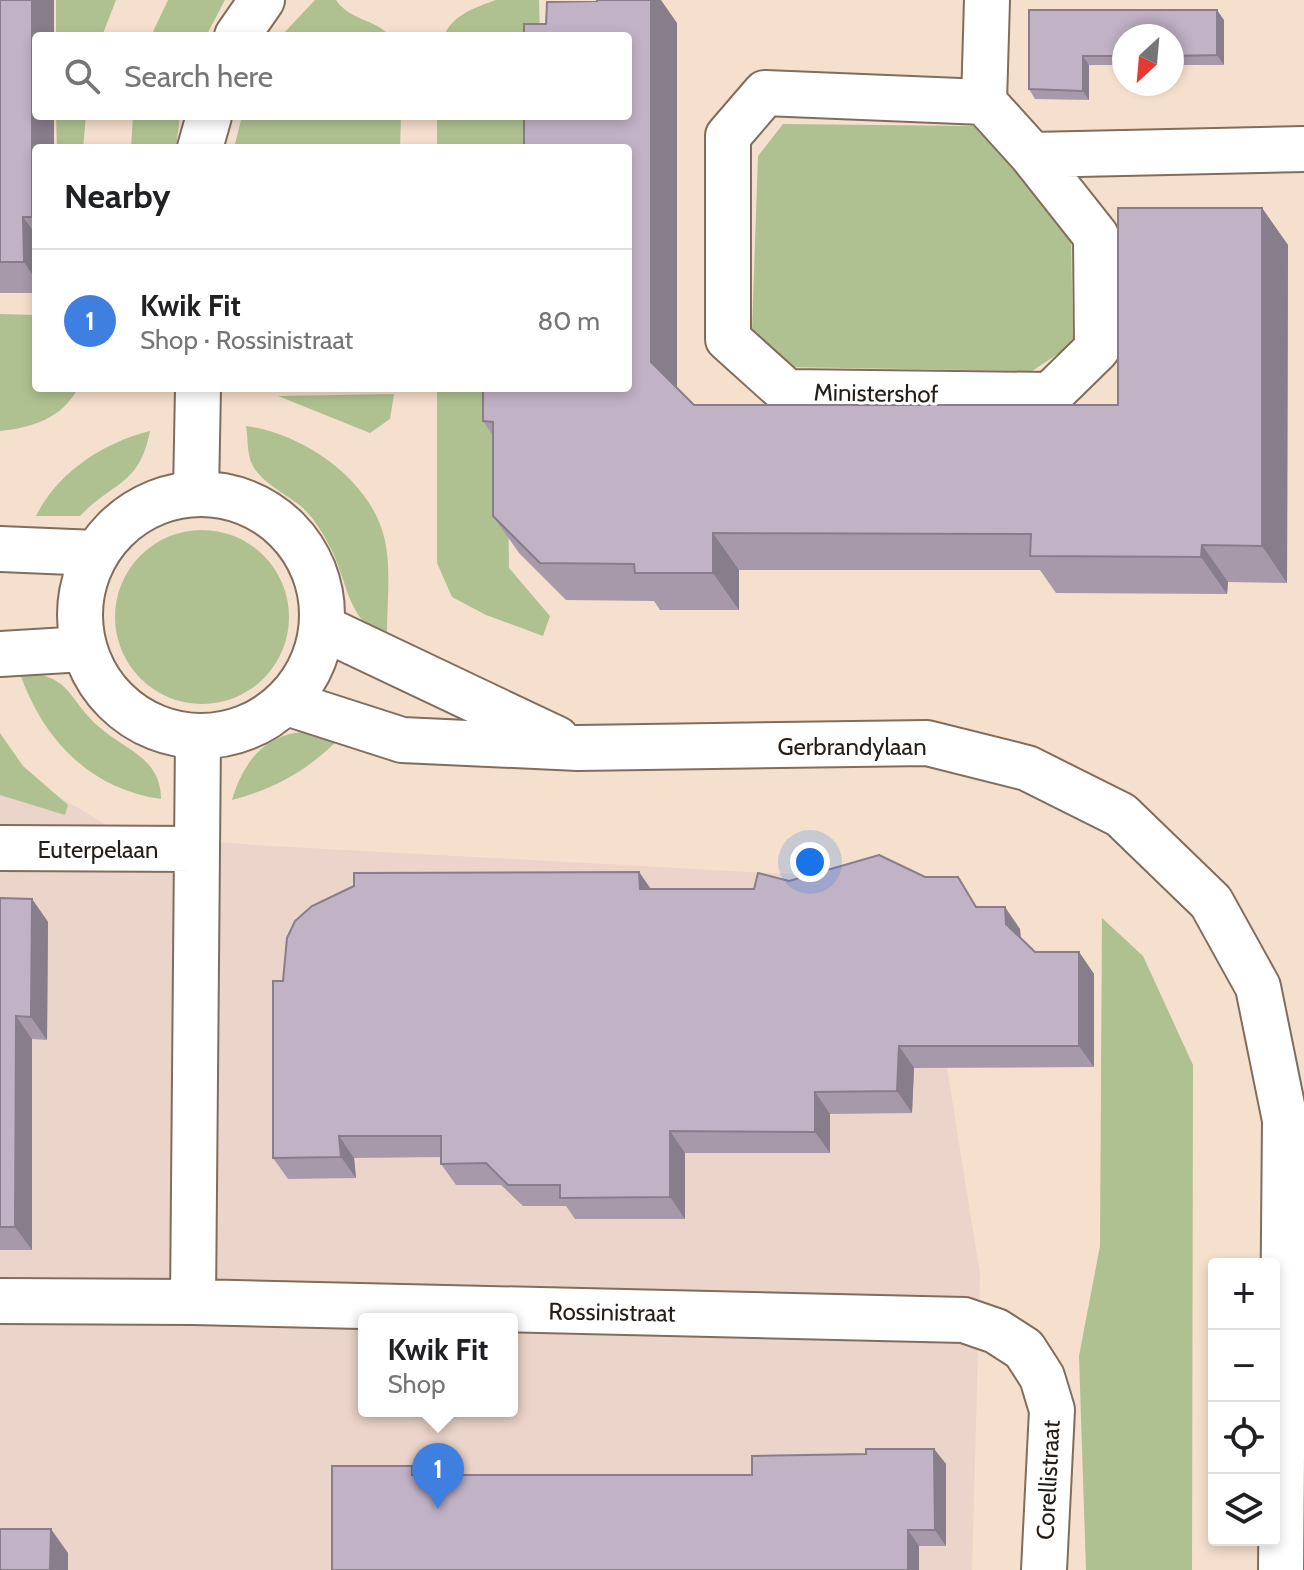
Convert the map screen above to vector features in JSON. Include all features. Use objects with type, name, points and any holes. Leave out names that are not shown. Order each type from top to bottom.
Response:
[{"type":"street","points":[[240,32],[262,0]]},
{"type":"street","points":[[984,102],[987,0]]},
{"type":"street","name":"Ministershof","points":[[765,93],[984,102],[1032,155],[1096,236],[1097,349],[1050,395],[787,392],[728,339],[728,136],[765,93]]},
{"type":"street","points":[[201,144],[208,120]]},
{"type":"street","points":[[1032,155],[1304,149]]},
{"type":"street","points":[[196,493],[198,392]]},
{"type":"street","points":[[196,493],[231,496],[263,510],[290,532],[311,560],[322,594],[323,628],[312,669],[287,703],[261,722],[230,734],[198,737],[160,730],[127,712],[100,684],[84,649],[79,616],[83,583],[96,553],[114,529],[138,511],[166,498],[196,493]]},
{"type":"street","points":[[0,549],[96,553]]},
{"type":"street","name":"Gerbrandylaan","points":[[323,628],[578,748]]},
{"type":"street","points":[[0,654],[84,649]]},
{"type":"street","name":"Gerbrandylaan","points":[[287,703],[402,740],[578,748],[927,743],[1027,768],[1121,815],[1211,902],[1258,987],[1285,1120],[1281,1570]]},
{"type":"street","points":[[193,1302],[198,737]]},
{"type":"street","name":"Euterpelaan","points":[[0,848],[196,849]]},
{"type":"street","name":"Rossinistraat","points":[[0,1301],[193,1302],[964,1320],[996,1331],[1024,1349]]},
{"type":"street","name":"Corellistraat","points":[[1024,1349],[1042,1377],[1052,1410],[1044,1570]]},
{"type":"shaded area","points":[[0,762],[122,834],[253,845],[917,881],[980,1274],[972,1570],[0,1570]]},
{"type":"green space","points":[[56,0],[116,0],[104,32],[56,32]]},
{"type":"green space","points":[[168,0],[225,0],[208,32],[153,32]]},
{"type":"green space","points":[[315,0],[336,0],[348,12],[386,32],[285,32]]},
{"type":"green space","points":[[496,0],[539,0],[540,32],[446,32],[453,22],[473,9]]},
{"type":"green space","points":[[56,120],[86,120],[83,144],[57,144]]},
{"type":"green space","points":[[133,120],[180,120],[176,144],[131,144]]},
{"type":"green space","points":[[241,120],[401,120],[400,144],[235,144]]},
{"type":"green space","points":[[437,120],[540,120],[540,144],[437,144]]},
{"type":"green space","points":[[783,124],[974,126],[1071,233],[1073,344],[1032,371],[783,367],[752,331],[758,156]]},
{"type":"green space","points":[[0,314],[32,315],[32,392],[76,392],[64,407],[45,420],[0,431]]},
{"type":"green space","points":[[437,392],[506,392],[509,568],[550,616],[543,636],[486,615],[452,597],[437,563]]},
{"type":"green space","points":[[394,394],[390,419],[370,433],[278,396]]},
{"type":"green space","points":[[246,426],[267,430],[309,448],[347,476],[363,494],[375,513],[386,545],[387,632],[379,635],[360,617],[348,595],[336,559],[313,519],[255,470],[250,458]]},
{"type":"green space","points":[[150,431],[145,449],[132,473],[80,516],[36,516],[45,500],[69,473],[99,451]]},
{"type":"green space","points":[[202,530],[235,536],[264,555],[283,584],[289,617],[283,650],[264,679],[235,698],[202,704],[169,698],[140,679],[121,650],[115,617],[121,584],[140,555],[169,536]]},
{"type":"green space","points":[[19,671],[50,678],[67,690],[98,726],[148,764],[155,773],[161,799],[112,784],[90,772],[72,756],[41,718]]},
{"type":"green space","points":[[304,732],[341,737],[291,776],[263,790],[232,800],[242,774],[257,753],[277,738]]},
{"type":"green space","points":[[0,733],[23,766],[68,805],[65,815],[0,795]]},
{"type":"green space","points":[[1102,918],[1143,956],[1193,1065],[1192,1570],[1086,1570],[1079,1356],[1100,1246]]},
{"type":"building","points":[[0,0],[32,0],[32,217],[23,217],[24,262],[0,262]]},
{"type":"building","points":[[651,0],[651,362],[694,405],[1118,405],[1118,208],[1262,208],[1262,546],[1202,545],[1201,557],[1030,556],[1031,534],[713,533],[713,573],[635,573],[634,564],[540,563],[493,516],[493,422],[483,421],[483,392],[632,392],[632,144],[524,144],[524,120],[632,120],[632,32],[524,32],[524,24],[546,24],[547,2]]},
{"type":"building","points":[[1029,10],[1217,10],[1217,55],[1184,56],[1184,24],[1112,24],[1112,56],[1083,56],[1083,91],[1029,89]]},
{"type":"building","points":[[879,855],[925,877],[958,877],[976,907],[1005,907],[1006,924],[1035,952],[1079,952],[1079,1046],[899,1046],[897,1091],[815,1092],[815,1132],[670,1131],[670,1197],[560,1198],[560,1185],[508,1185],[486,1163],[441,1164],[441,1136],[339,1136],[341,1157],[273,1158],[273,981],[283,981],[287,938],[295,921],[312,906],[354,886],[354,873],[639,872],[640,889],[754,889],[758,873],[789,881]]},
{"type":"building","points":[[0,898],[32,899],[31,1017],[16,1016],[15,1227],[0,1227]]},
{"type":"building","points":[[866,1449],[934,1449],[935,1530],[908,1530],[908,1570],[332,1570],[332,1466],[412,1466],[412,1475],[752,1475],[752,1456],[866,1454]]},
{"type":"building","points":[[0,1529],[51,1529],[50,1570],[0,1570]]},
{"type":"place","name":"Kwik Fit","points":[[438,1509]]}]
